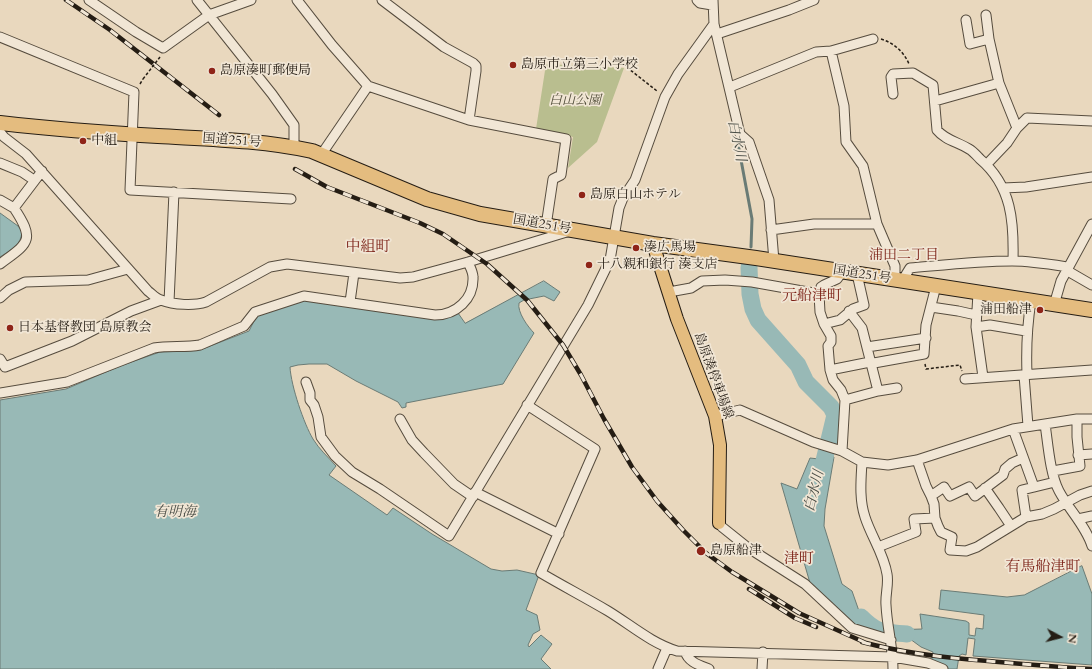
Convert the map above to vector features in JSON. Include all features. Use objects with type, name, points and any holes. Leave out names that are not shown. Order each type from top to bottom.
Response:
[{"type":"highway","name":"国道251号","points":[[0,123],[262,143],[294,147],[312,151],[427,199],[480,214],[653,244],[774,260],[899,281],[1092,310]]},
{"type":"main road","name":"島原湊停車場線","points":[[653,244],[677,319],[715,416],[720,445],[719,523]]},
{"type":"street","points":[[89,0],[136,32],[163,48],[209,14],[251,0]]},
{"type":"street","points":[[197,0],[272,94],[294,125],[294,147]]},
{"type":"street","points":[[297,0],[332,45],[368,86],[469,120],[566,139],[561,175],[554,179],[546,226]]},
{"type":"street","points":[[382,0],[444,47],[474,63],[476,66],[476,71],[469,120]]},
{"type":"street","points":[[697,0],[700,3],[713,2],[714,29],[730,87],[740,134],[749,142],[769,200],[774,260]]},
{"type":"street","points":[[306,382],[310,393],[310,400],[318,417],[321,436],[335,456],[352,472],[380,489],[449,536],[588,305],[610,260],[619,208],[634,180],[665,97],[678,74],[714,29],[794,4],[814,0]]},
{"type":"street","points":[[986,15],[989,39],[999,83],[1017,128]]},
{"type":"street","points":[[966,20],[970,44],[989,39]]},
{"type":"street","points":[[0,37],[134,92],[130,190],[291,198]]},
{"type":"street","points":[[730,87],[816,52],[831,51],[873,39]]},
{"type":"street","points":[[831,51],[844,106],[846,142],[863,166],[877,224],[896,266],[899,281]]},
{"type":"street","points":[[893,94],[891,77],[893,74],[913,73],[933,85],[936,126],[940,133],[952,141],[969,149],[987,164],[1000,181],[1008,201],[1012,219],[1013,261]]},
{"type":"street","points":[[935,102],[999,83]]},
{"type":"street","points":[[321,155],[368,86]]},
{"type":"street","points":[[987,164],[1007,142],[1017,128],[1024,121],[1031,118],[1092,121]]},
{"type":"street","points":[[0,132],[4,137],[26,154],[42,171],[148,291],[165,301],[190,305],[206,302],[270,267],[287,264],[400,278],[413,277],[573,230]]},
{"type":"street","points":[[0,163],[22,172],[34,180]]},
{"type":"street","points":[[14,208],[42,171]]},
{"type":"street","points":[[1003,188],[1026,187],[1092,177]]},
{"type":"street","points":[[165,301],[174,192]]},
{"type":"street","points":[[0,200],[14,208],[26,226],[27,232],[25,243],[22,247],[0,264]]},
{"type":"street","points":[[771,230],[814,224],[877,224]]},
{"type":"street","points":[[1054,305],[1061,281],[1092,224]]},
{"type":"street","points":[[899,281],[910,268],[1013,261],[1035,262],[1067,269],[1092,285]]},
{"type":"street","points":[[0,393],[67,382],[154,348],[193,347],[200,345],[244,326],[255,312],[304,296],[435,316],[442,315],[459,308],[470,294],[473,279],[468,262]]},
{"type":"street","points":[[0,298],[9,290],[25,282],[88,280],[128,269]]},
{"type":"street","points":[[840,450],[845,400],[841,390],[833,380],[830,370],[828,346],[831,342],[831,336],[824,324],[820,312],[819,294],[821,287],[824,284],[837,279],[843,271]]},
{"type":"street","points":[[350,302],[354,273]]},
{"type":"street","points":[[824,324],[840,320],[849,312],[864,305],[857,274]]},
{"type":"street","points":[[669,292],[691,288],[702,281],[725,280],[748,282],[819,294]]},
{"type":"street","points":[[830,370],[924,354],[926,325],[936,286]]},
{"type":"street","points":[[978,293],[976,327],[983,377]]},
{"type":"street","points":[[0,359],[5,367],[72,341],[131,311],[165,301]]},
{"type":"street","points":[[1028,426],[1025,375],[1026,331],[1031,301]]},
{"type":"street","points":[[931,307],[958,311],[976,316]]},
{"type":"street","points":[[849,312],[862,328],[878,391]]},
{"type":"street","points":[[976,327],[990,325],[1026,331]]},
{"type":"street","points":[[867,347],[926,338]]},
{"type":"street","points":[[965,379],[1092,370]]},
{"type":"street","points":[[845,400],[878,391],[897,388]]},
{"type":"street","points":[[527,405],[595,449],[541,574],[607,611],[646,637],[667,648],[685,651],[763,652],[893,657],[928,663],[943,669]]},
{"type":"street","points":[[715,416],[740,410],[813,442],[840,450],[862,462],[888,465],[917,460],[1013,429],[1077,419],[1092,419]]},
{"type":"street","points":[[400,419],[412,440],[454,484],[558,534]]},
{"type":"street","points":[[1052,471],[1080,466],[1078,455],[1077,419]]},
{"type":"street","points":[[1045,424],[1055,482],[1066,502],[1078,519],[1092,546]]},
{"type":"street","points":[[1013,429],[1034,487]]},
{"type":"street","points":[[1078,455],[1092,454]]},
{"type":"street","points":[[931,496],[944,487],[950,496],[969,487],[975,496],[1003,475],[1005,469],[1012,463],[1023,458]]},
{"type":"street","points":[[917,460],[934,504],[935,518],[941,532],[952,537],[950,550],[966,551],[977,547],[1026,517],[1042,514],[1080,495],[1092,491]]},
{"type":"street","points":[[862,462],[861,494],[865,516],[878,547],[887,575],[887,625],[891,640],[893,669]]},
{"type":"street","points":[[1026,517],[1022,490],[1055,482]]},
{"type":"street","points":[[985,488],[1011,526]]},
{"type":"street","points":[[1078,519],[1092,516]]},
{"type":"street","points":[[878,547],[916,532],[914,519],[935,518]]},
{"type":"street","points":[[719,523],[747,547],[805,584],[852,628],[891,640]]},
{"type":"street","points":[[658,669],[667,648]]},
{"type":"street","points":[[685,651],[686,657],[709,669]]},
{"type":"street","points":[[762,669],[763,652]]},
{"type":"path","points":[[873,39],[886,41],[896,46],[903,53],[913,73]]},
{"type":"path","points":[[143,79],[160,56]]},
{"type":"path","points":[[615,58],[665,97]]},
{"type":"path","points":[[924,354],[926,369],[960,365],[965,379]]},
{"type":"green space","name":"白山公園","points":[[546,64],[624,68],[597,142],[568,168],[573,137],[536,129]]},
{"type":"water","points":[[0,213],[18,226],[22,231],[18,244],[0,257]]},
{"type":"water","name":"有明海","points":[[544,281],[560,292],[554,301],[544,296],[524,300],[519,303],[521,315],[534,333],[503,384],[406,403],[406,407],[402,408],[398,402],[356,381],[327,364],[309,364],[290,367],[295,394],[309,432],[318,446],[336,466],[329,475],[387,515],[393,508],[432,534],[491,569],[502,571],[517,570],[539,575],[526,610],[537,615],[540,630],[533,634],[528,645],[529,647],[541,635],[552,644],[541,659],[551,669],[0,669],[0,400],[66,389],[120,366],[160,352],[186,351],[205,348],[249,331],[257,315],[307,297],[435,319],[458,313],[465,323]]},
{"type":"water","points":[[824,449],[833,451],[832,456],[834,457],[825,509],[824,526],[842,584],[852,591],[859,611],[880,629],[877,633],[853,623],[810,583],[781,483],[797,489],[810,458],[819,459],[821,452],[824,452]]},
{"type":"water","points":[[1082,566],[1092,594],[1092,665],[973,656],[975,639],[968,638],[966,655],[962,654],[959,656],[957,669],[930,669],[933,652],[921,647],[906,636],[893,636],[891,630],[922,629],[920,614],[966,621],[969,623],[969,635],[975,636],[976,628],[983,629],[984,615],[939,609],[941,590],[1007,597],[1024,595]]},
{"type":"waterway","name":"白水川","points":[[736,133],[752,219],[751,247]]},
{"type":"waterway","name":"白水川","points":[[749,267],[750,294],[753,309],[758,320],[798,365],[806,382],[831,407],[835,415],[823,465]]},
{"type":"waterway","name":"白水川","points":[[861,617],[872,627],[882,631],[907,634]]},
{"type":"railway","points":[[66,0],[110,30],[219,115]]},
{"type":"railway","points":[[295,169],[327,187],[420,223],[443,234],[487,264],[527,300],[563,345],[632,467],[657,501],[683,530],[706,553],[732,572],[799,613],[866,643]]},
{"type":"railway","points":[[749,589],[795,618],[816,627]]},
{"type":"railway","points":[[862,642],[940,657],[1092,669]]},
{"type":"place","name":"島原市立第三小学校","points":[[513,65]]},
{"type":"place","name":"島原湊町郵便局","points":[[212,71]]},
{"type":"place","name":"中組","points":[[83,141]]},
{"type":"place","name":"島原白山ホテル","points":[[582,195]]},
{"type":"place","name":"湊広馬場","points":[[636,248]]},
{"type":"place","name":"十八親和銀行 湊支店","points":[[589,265]]},
{"type":"place","name":"浦田船津","points":[[1040,310]]},
{"type":"place","name":"日本基督教団 島原教会","points":[[10,328]]},
{"type":"place","name":"島原船津","points":[[701,551]]},
{"type":"district","name":"中組町","points":[[368,248]]},
{"type":"district","name":"浦田二丁目","points":[[904,256]]},
{"type":"district","name":"元船津町","points":[[812,297]]},
{"type":"district","name":"津町","points":[[799,560]]},
{"type":"district","name":"有馬船津町","points":[[1043,568]]}]
